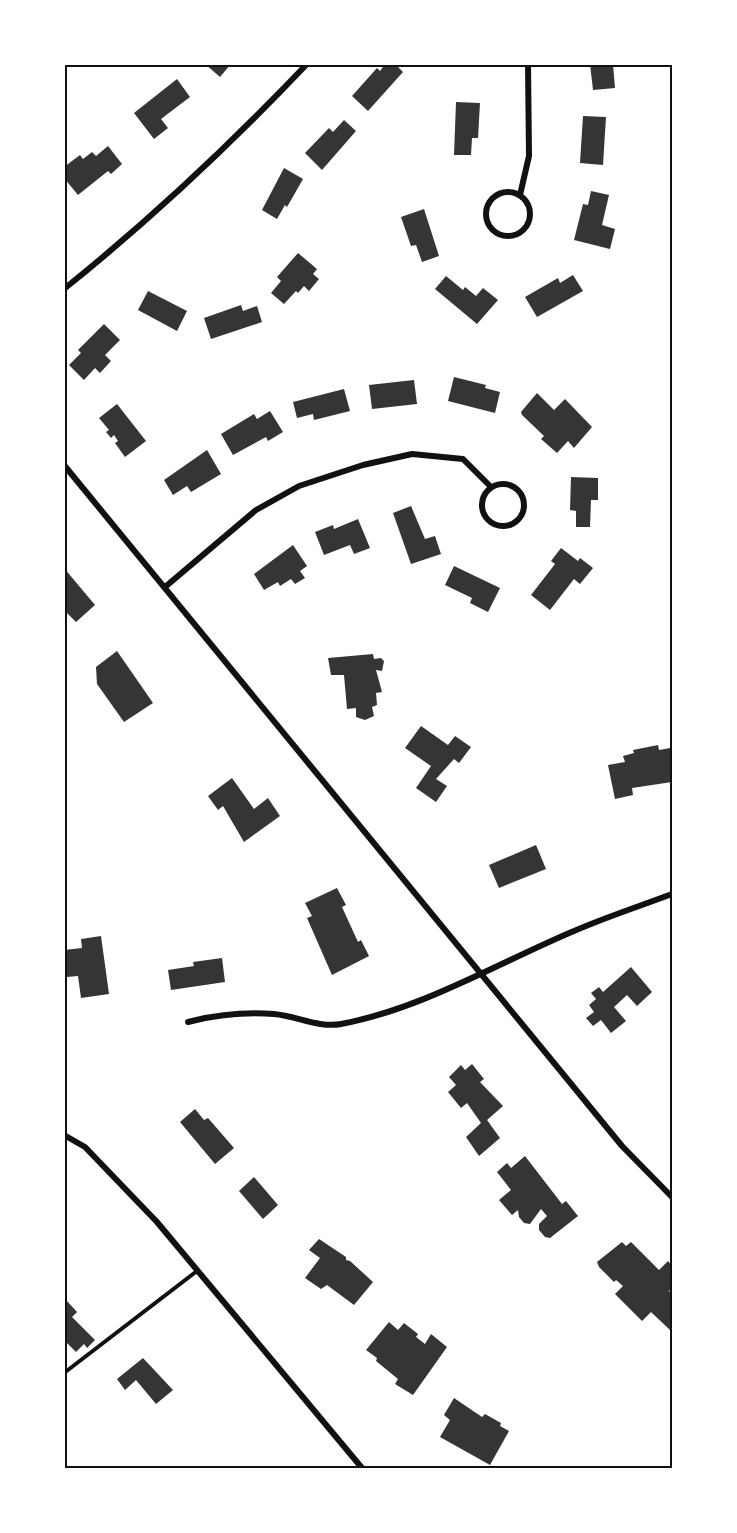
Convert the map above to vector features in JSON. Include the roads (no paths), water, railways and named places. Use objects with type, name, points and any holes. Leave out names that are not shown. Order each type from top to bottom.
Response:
[{"type":"street","points":[[64,289],[116,248],[236,139],[307,64]]},
{"type":"street","points":[[520,195],[529,156],[528,64]]},
{"type":"street","points":[[499,193],[520,195],[529,206],[527,227],[516,236],[496,234],[490,229],[485,216],[488,202],[499,193]]},
{"type":"street","points":[[165,587],[256,510],[277,497],[299,486],[363,465],[412,454],[463,459],[491,487]]},
{"type":"street","points":[[64,465],[622,1146],[672,1197]]},
{"type":"street","points":[[497,484],[511,485],[521,494],[523,513],[514,524],[501,527],[489,522],[485,517],[482,510],[483,497],[491,487],[497,484]]},
{"type":"street","points":[[188,1022],[205,1018],[276,1014],[326,1025],[341,1024],[399,1006],[483,975],[573,931],[672,894]]},
{"type":"street","points":[[64,1135],[85,1147],[157,1222],[362,1468]]},
{"type":"lane","points":[[64,1373],[197,1270]]}]
